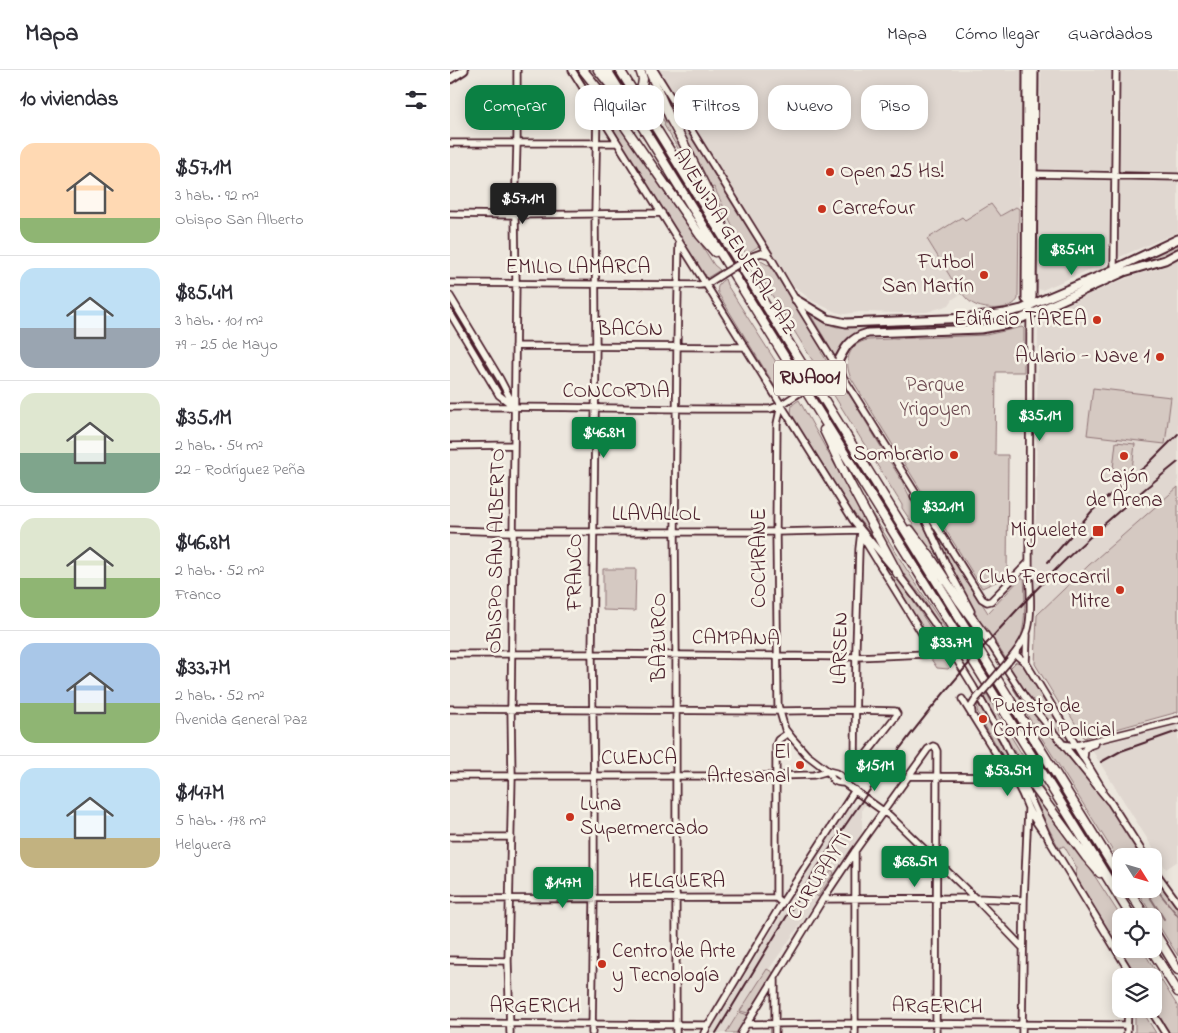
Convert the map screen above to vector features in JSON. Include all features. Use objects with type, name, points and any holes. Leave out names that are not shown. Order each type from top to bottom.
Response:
[{"type":"highway","points":[[583,70],[595,85]]},
{"type":"highway","points":[[598,70],[610,85]]},
{"type":"highway","name":"AVENIDA GENERAL PAZ","points":[[607,70],[616,85]]},
{"type":"highway","name":"AVENIDA GENERAL PAZ","points":[[620,70],[1112,864]]},
{"type":"highway","points":[[640,70],[643,80],[642,85]]},
{"type":"highway","points":[[650,70],[659,95],[714,204],[735,255]]},
{"type":"highway","points":[[627,130],[700,235],[732,273]]},
{"type":"highway","name":"AVENIDA GENERAL PAZ","points":[[644,130],[1112,886]]},
{"type":"highway","points":[[808,396],[847,478],[898,574]]},
{"type":"highway","points":[[886,500],[990,643]]},
{"type":"highway","points":[[1013,758],[1086,857],[1112,887]]},
{"type":"highway","points":[[1162,944],[1178,970]]},
{"type":"highway","points":[[1157,958],[1178,992]]},
{"type":"main road","points":[[450,79],[464,70]]},
{"type":"main road","points":[[1028,70],[1032,297],[1030,314]]},
{"type":"main road","points":[[1030,174],[1034,70]]},
{"type":"main road","points":[[836,366],[848,344],[860,335],[868,333],[994,327],[1009,324],[1178,239]]},
{"type":"main road","points":[[795,299],[828,319],[838,322],[970,318],[1005,314],[1115,272],[1165,260],[1178,253]]},
{"type":"street","name":"OBISPO SAN ALBERTO","points":[[510,1033],[508,961],[512,777],[517,70]]},
{"type":"street","points":[[572,70],[581,85]]},
{"type":"street","points":[[654,70],[982,599],[987,602],[991,601],[1029,562]]},
{"type":"street","points":[[1115,272],[1116,70]]},
{"type":"street","name":"FRANCO","points":[[592,1033],[594,775],[592,654],[596,130]]},
{"type":"street","points":[[610,130],[853,520],[898,574],[934,623],[973,686],[1013,758],[1050,842]]},
{"type":"street","points":[[450,143],[618,143]]},
{"type":"street","points":[[1030,174],[1178,177]]},
{"type":"street","points":[[450,214],[662,213]]},
{"type":"street","name":"BAZURCO","points":[[676,1033],[675,532],[676,346],[679,240]]},
{"type":"street","points":[[707,284],[757,253],[769,255]]},
{"type":"street","name":"EMILIO LAMARCA","points":[[450,283],[707,284]]},
{"type":"street","points":[[450,296],[514,406]]},
{"type":"street","points":[[450,313],[499,395],[514,406]]},
{"type":"street","points":[[1026,663],[1030,602],[1030,314]]},
{"type":"street","name":"BACÓN","points":[[515,346],[745,347]]},
{"type":"street","points":[[781,405],[825,378],[836,366]]},
{"type":"street","points":[[500,379],[509,382],[515,378]]},
{"type":"street","points":[[492,384],[500,379]]},
{"type":"street","name":"CONCORDIA","points":[[450,407],[768,409],[781,405]]},
{"type":"street","name":"COCHRANE","points":[[781,405],[776,424],[778,705],[788,733]]},
{"type":"street","points":[[450,446],[514,445]]},
{"type":"street","points":[[908,482],[956,584],[990,643],[1024,696],[1109,801]]},
{"type":"street","name":"LLAVALLOL","points":[[450,530],[513,532],[776,532],[861,530]]},
{"type":"street","name":"CAMPANA","points":[[450,654],[857,657],[923,654],[930,650],[929,645],[865,541],[861,530]]},
{"type":"street","name":"LARSEN","points":[[855,767],[859,549],[861,530]]},
{"type":"street","points":[[972,715],[971,707],[976,699],[1015,654],[1028,628]]},
{"type":"street","points":[[1015,654],[1026,663],[1109,801],[1140,848]]},
{"type":"street","points":[[962,699],[1127,968]]},
{"type":"street","points":[[450,709],[894,710],[896,716],[844,782],[838,783],[831,778],[828,771],[807,755],[788,733],[778,740],[776,745],[775,776],[776,898],[782,903]]},
{"type":"street","points":[[1062,744],[1076,746],[1178,720]]},
{"type":"street","points":[[1084,757],[1084,751],[1087,747],[1101,740]]},
{"type":"street","name":"CURUPAYTÍ","points":[[741,1033],[823,899],[931,747],[936,747],[937,751],[937,776]]},
{"type":"street","name":"CUENCA","points":[[450,776],[775,776],[814,774],[828,771]]},
{"type":"street","points":[[909,776],[1010,777]]},
{"type":"street","points":[[936,1033],[937,776]]},
{"type":"street","points":[[844,782],[884,811],[975,898],[1023,948]]},
{"type":"street","name":"CURUPAYTÍ","points":[[704,1033],[782,903],[854,790]]},
{"type":"street","points":[[1022,1033],[1024,900],[1028,807]]},
{"type":"street","points":[[450,837],[511,837]]},
{"type":"street","points":[[855,1033],[856,851]]},
{"type":"street","points":[[1162,881],[1178,903]]},
{"type":"street","name":"HELGUERA","points":[[450,899],[776,898]]},
{"type":"street","points":[[823,899],[975,898],[1024,900]]},
{"type":"street","points":[[450,960],[508,961]]},
{"type":"street","points":[[775,978],[775,1033]]},
{"type":"street","points":[[1127,1018],[1127,1033]]},
{"type":"street","points":[[1156,1018],[1165,1033]]},
{"type":"street","name":"ARGERICH","points":[[450,1023],[709,1025]]},
{"type":"street","name":"ARGERICH","points":[[747,1024],[1127,1025]]},
{"type":"shaded area","points":[[659,70],[1022,70],[1019,209],[1016,207],[999,217],[991,204],[964,220],[962,218],[927,239],[961,294],[953,299],[949,305],[927,312],[860,312],[845,314],[836,312],[812,301],[793,285],[696,130],[758,130],[758,85],[674,85],[674,94]]},
{"type":"shaded area","points":[[1041,70],[1178,70],[1178,232],[1042,290],[1037,289]]},
{"type":"shaded area","points":[[1178,259],[1178,488],[1089,565],[1037,615],[1033,583],[1036,510],[1038,320],[1040,317],[1115,283],[1168,265]]},
{"type":"shaded area","points":[[1178,724],[1178,861],[1166,869],[1162,863],[1162,848],[1153,848],[1090,747]]},
{"type":"shaded area","points":[[861,798],[867,803],[862,809],[862,833],[726,1033],[709,1033],[846,810],[856,806]]},
{"type":"green space","points":[[577,70],[590,85],[586,85]]},
{"type":"green space","points":[[586,70],[593,70],[603,85],[598,85]]},
{"type":"green space","points":[[646,72],[651,85],[646,85]]},
{"type":"green space","points":[[664,92],[674,108],[674,117],[664,95]]},
{"type":"green space","points":[[664,115],[696,177],[664,125]]},
{"type":"green space","points":[[614,130],[622,130],[714,265],[720,270],[707,278],[705,274],[703,275]]},
{"type":"green space","points":[[680,130],[687,130],[759,246],[746,254],[714,187],[711,188]]},
{"type":"green space","name":"Futbol San Martín","points":[[991,204],[1000,216],[1016,207],[1019,209],[1018,299],[1011,305],[1000,308],[978,306],[961,294],[927,239],[962,217],[965,220]]},
{"type":"green space","points":[[1178,244],[1178,249],[1161,258],[1127,268],[1127,267]]},
{"type":"green space","points":[[755,261],[769,264],[823,351],[821,352],[827,364],[825,369],[819,374],[816,366],[751,263]]},
{"type":"green space","points":[[725,279],[793,390],[784,393],[776,388],[718,293],[719,284]]},
{"type":"green space","points":[[450,303],[495,378],[493,379],[450,308]]},
{"type":"green space","points":[[810,314],[827,324],[838,327],[950,323],[931,324],[919,328],[861,331],[850,337],[835,356]]},
{"type":"green space","points":[[1005,319],[1006,321],[966,325],[967,323]]},
{"type":"green space","name":"Parque Yrigoyen","points":[[1022,327],[1024,329],[1024,372],[996,372],[995,455],[1008,455],[1007,577],[982,588],[851,378],[848,360],[849,354],[856,345],[868,340],[986,335]]},
{"type":"green space","points":[[835,375],[839,382],[841,381],[903,483],[951,582],[902,508],[902,505],[830,389],[825,384]]},
{"type":"green space","points":[[1093,388],[1171,397],[1165,444],[1087,435]]},
{"type":"green space","points":[[799,400],[878,543],[852,511],[791,414],[792,406]]},
{"type":"green space","name":"Cajón de Arena","points":[[1116,442],[1135,444],[1132,469],[1130,471],[1113,469]]},
{"type":"green space","points":[[849,476],[905,567],[961,652],[958,656],[922,597],[896,564]]},
{"type":"green space","name":"Club Ferrocarril Mitre","points":[[1178,487],[1178,712],[1084,738],[1064,705],[1060,705],[1035,664],[1037,615],[1089,565]]},
{"type":"green space","points":[[931,523],[988,613],[1021,578],[1024,578],[1025,607],[1023,630],[1018,642],[1006,659],[985,626],[983,626],[969,601]]},
{"type":"green space","points":[[876,551],[907,592],[953,664],[948,669],[937,668],[931,659],[939,655]]},
{"type":"green space","points":[[603,569],[636,569],[635,611],[603,610]]},
{"type":"green space","points":[[1016,662],[1021,663],[1071,744],[1066,743],[1023,688],[1010,668]]},
{"type":"green space","points":[[987,694],[1062,820],[1018,758],[984,698]]},
{"type":"green space","points":[[1022,699],[1109,806],[1136,848],[1112,848],[1112,850],[1019,702]]},
{"type":"green space","points":[[978,704],[989,721],[1008,759],[1006,761],[979,716]]},
{"type":"green space","points":[[1029,785],[1085,861],[1115,908],[1112,908],[1112,936],[1075,876],[1077,868],[1064,846],[1059,848]]},
{"type":"green space","points":[[832,870],[834,873],[818,897],[815,894]]},
{"type":"green space","points":[[1162,886],[1178,909],[1178,956],[1162,930],[1162,908],[1148,908],[1142,898],[1162,898]]},
{"type":"green space","points":[[1126,958],[1148,958],[1154,968],[1132,968]]},
{"type":"green space","points":[[767,969],[774,973],[748,1013],[740,1011]]},
{"type":"green space","points":[[1162,981],[1178,1007],[1178,1033],[1170,1033],[1161,1018]]},
{"type":"green space","points":[[739,1012],[748,1015],[737,1033],[726,1033]]},
{"type":"green space","points":[[1135,1018],[1147,1018],[1156,1033],[1135,1033]]},
{"type":"waterway","points":[[1014,689],[1021,700]]},
{"type":"waterway","points":[[1162,896],[1178,916]]},
{"type":"waterway","points":[[1151,898],[1164,919]]},
{"type":"railway","points":[[1048,562],[1092,511],[1146,466],[1178,434]]},
{"type":"railway","points":[[716,1033],[789,912],[847,823],[884,770],[939,699],[997,632],[1062,563],[1140,493],[1178,462]]},
{"type":"railway","points":[[1101,762],[1121,751],[1178,731]]},
{"type":"place","name":"Open 25 Hs!","points":[[830,172]]},
{"type":"place","name":"Carrefour","points":[[822,209]]},
{"type":"place","name":"Futbol San Martín","points":[[984,275]]},
{"type":"place","name":"Edificio TAREA","points":[[1097,320]]},
{"type":"place","name":"Aulario - Nave 1","points":[[1160,357]]},
{"type":"place","name":"Sombrario","points":[[954,455]]},
{"type":"place","name":"Cajón de Arena","points":[[1124,456]]},
{"type":"place","name":"Miguelete","points":[[1098,531]]},
{"type":"place","name":"Club Ferrocarril Mitre","points":[[1120,590]]},
{"type":"place","name":"Puesto de Control Policial","points":[[983,719]]},
{"type":"place","name":"El Artesanal","points":[[800,765]]},
{"type":"place","name":"Luna Supermercado","points":[[570,817]]},
{"type":"place","name":"Centro de Arte y Tecnología","points":[[602,964]]}]
